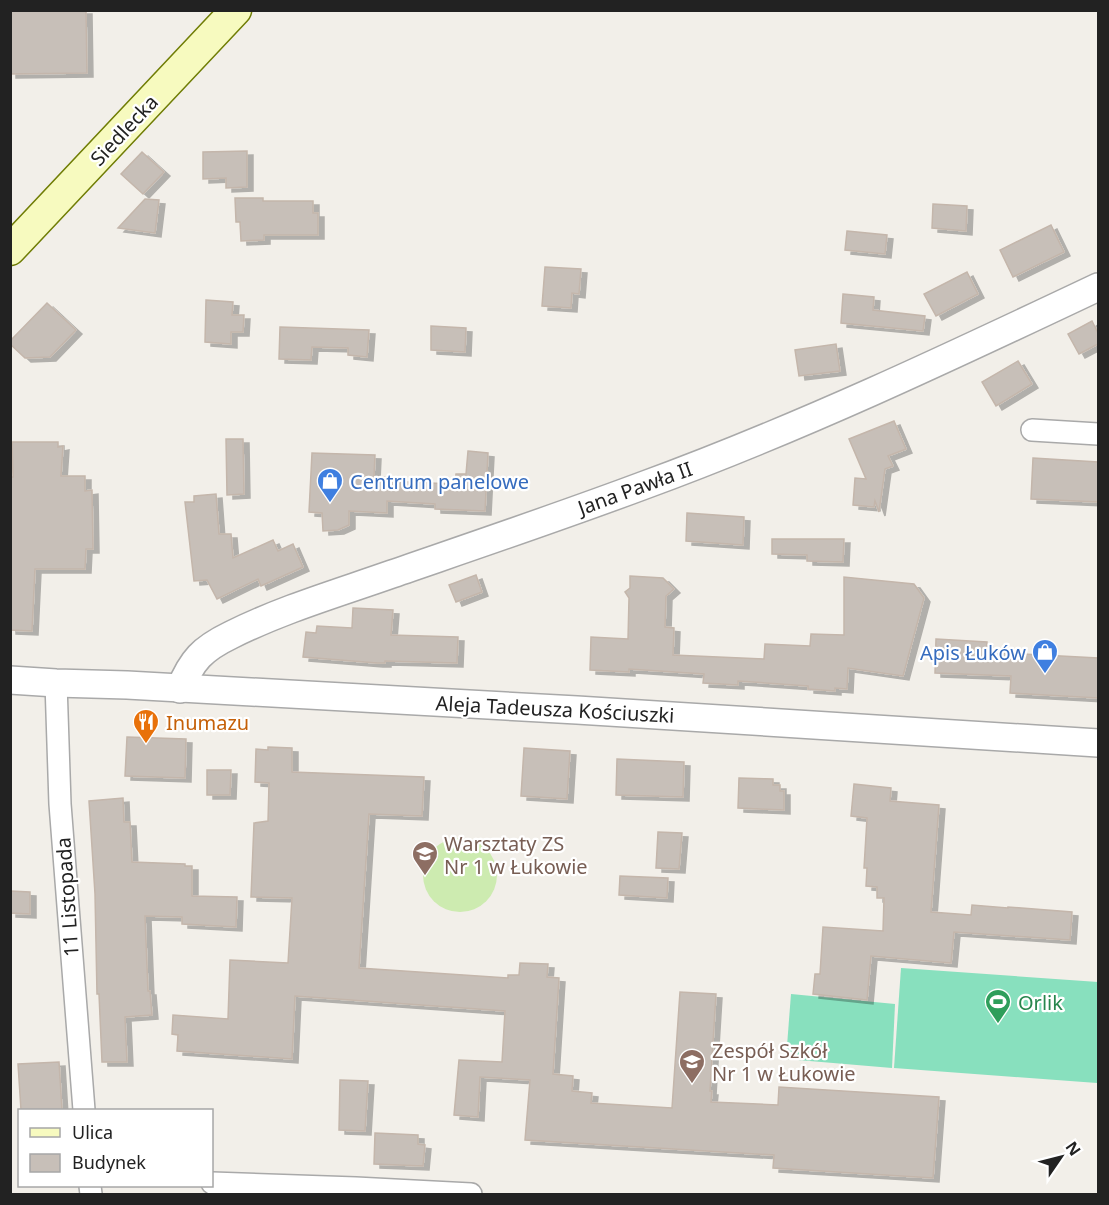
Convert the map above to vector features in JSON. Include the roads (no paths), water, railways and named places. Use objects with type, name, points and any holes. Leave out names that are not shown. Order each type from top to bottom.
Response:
[{"type":"main road","name":"Siedlecka","points":[[10,250],[236,10]]},
{"type":"street","name":"Jana Pawła II","points":[[180,689],[198,656],[246,628],[300,605],[516,532],[763,440],[966,350],[1098,287]]},
{"type":"street","points":[[1032,430],[1098,434]]},
{"type":"street","name":"Aleja Tadeusza Kościuszki","points":[[10,680],[566,710],[1098,743]]},
{"type":"street","name":"11 Listopada","points":[[56,683],[60,804],[84,1109]]},
{"type":"street","points":[[213,1183],[471,1194]]},
{"type":"place","name":"Centrum panelowe","points":[[330,504]]},
{"type":"place","name":"Apis Łuków","points":[[1045,675]]},
{"type":"place","name":"Inumazu","points":[[146,745]]},
{"type":"place","name":"Warsztaty ZS Nr 1 w Łukowie","points":[[425,877]]},
{"type":"place","name":"Orlik","points":[[998,1025]]},
{"type":"place","name":"Zespół Szkół Nr 1 w Łukowie","points":[[692,1085]]}]
